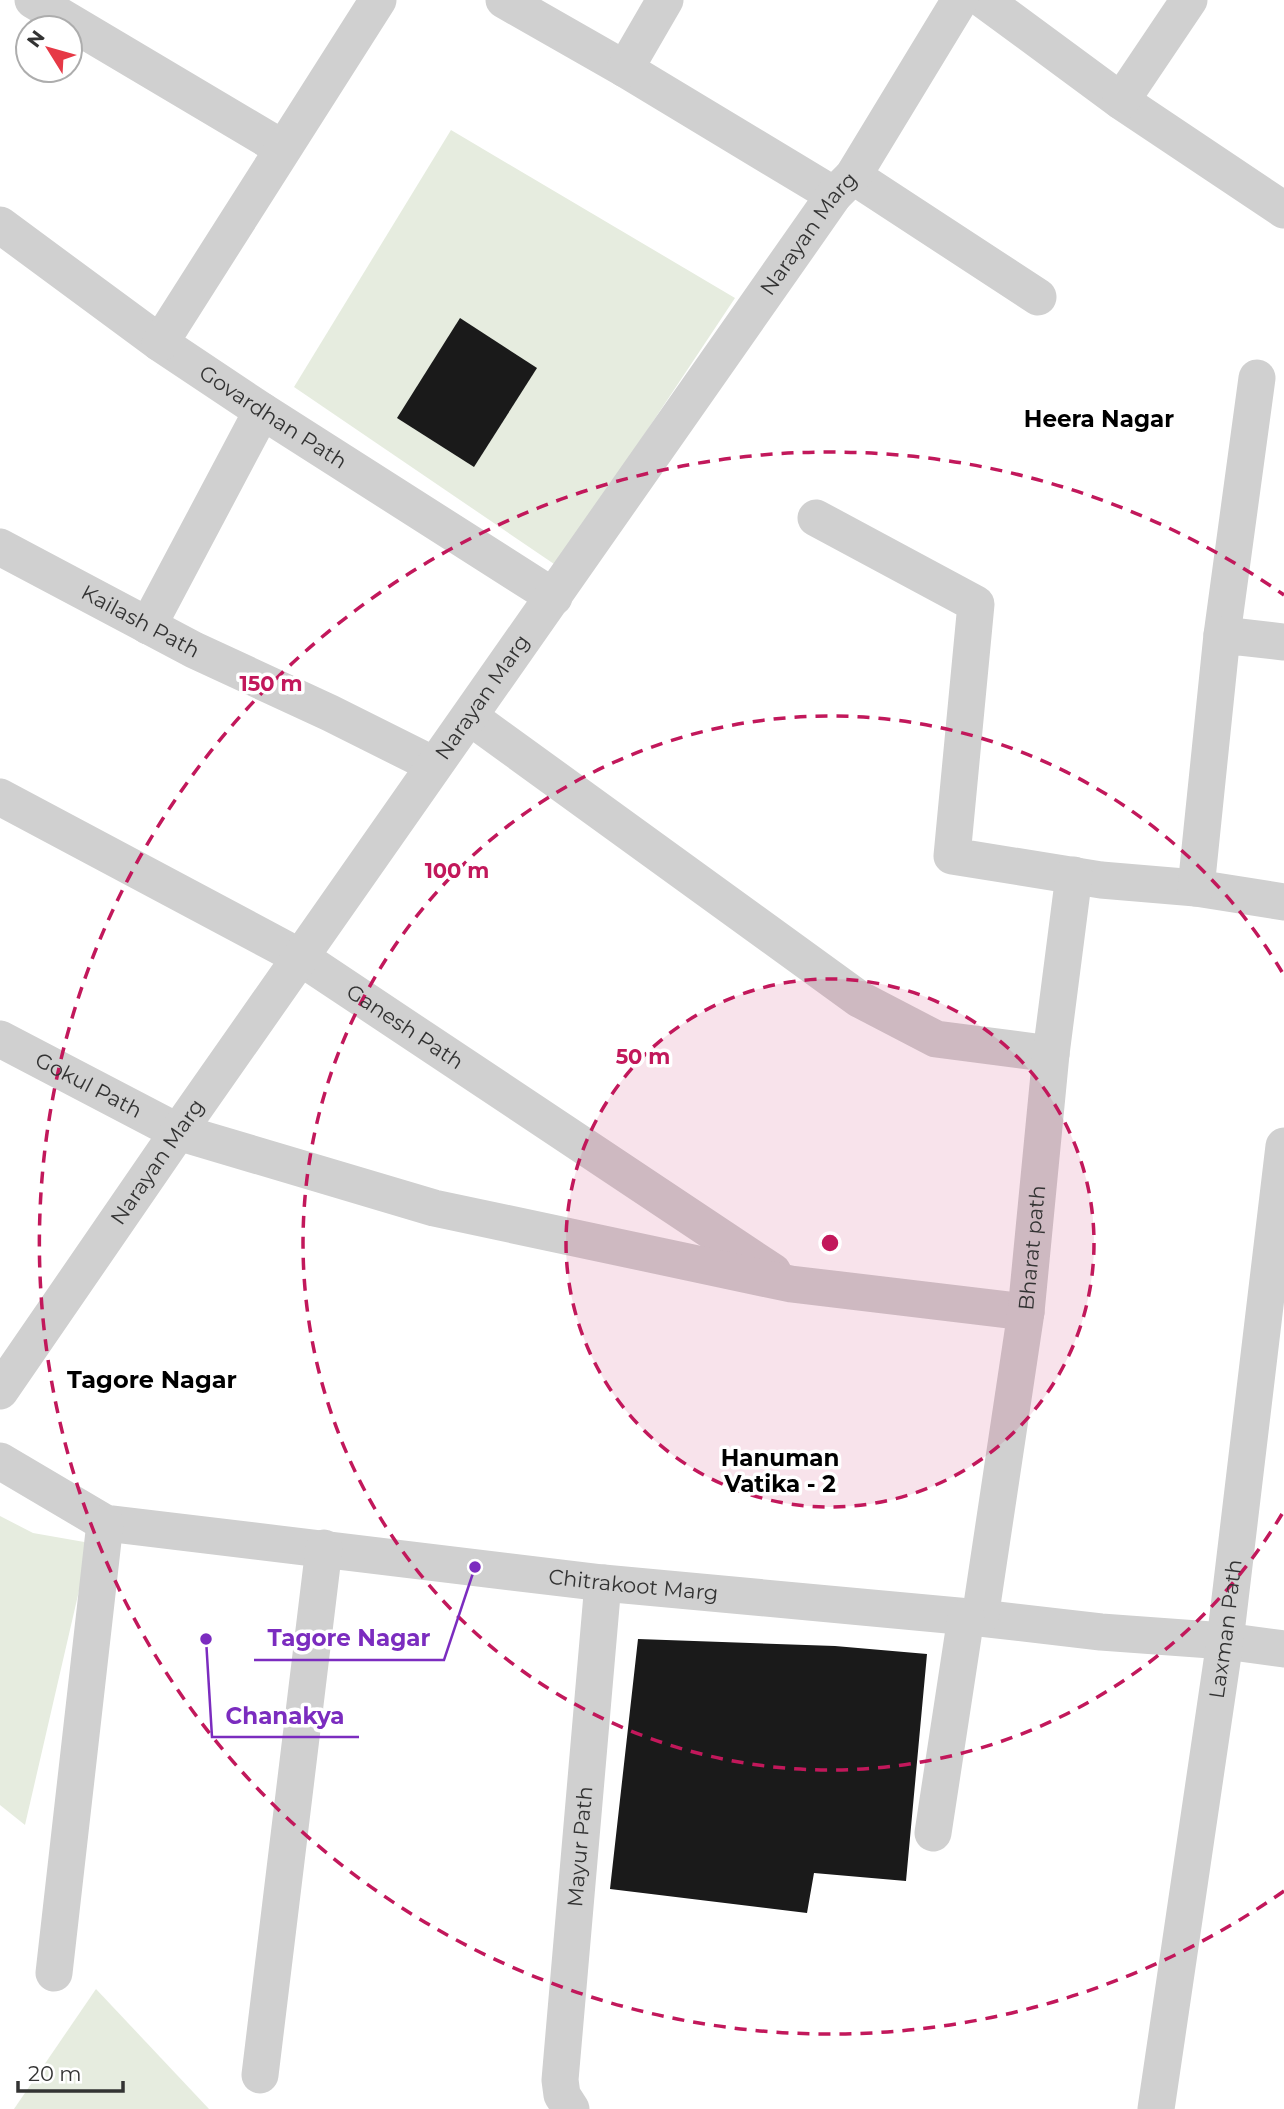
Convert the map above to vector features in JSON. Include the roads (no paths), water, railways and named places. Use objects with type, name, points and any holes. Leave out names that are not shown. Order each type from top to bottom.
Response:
[{"type":"street","points":[[33,0],[282,148]]},
{"type":"street","points":[[160,342],[378,0]]},
{"type":"street","points":[[504,0],[625,69],[844,186],[1038,297]]},
{"type":"street","points":[[625,69],[665,0]]},
{"type":"street","name":"Narayan Marg","points":[[0,1391],[434,765],[844,186],[960,0]]},
{"type":"street","points":[[984,0],[1121,102],[1284,210]]},
{"type":"street","points":[[1121,102],[1189,0]]},
{"type":"street","name":"Govardhan Path","points":[[0,225],[160,342],[262,411],[554,597]]},
{"type":"street","points":[[1196,888],[1222,635],[1257,378]]},
{"type":"street","points":[[148,626],[262,411]]},
{"type":"street","points":[[816,518],[976,604],[952,856],[1284,902]]},
{"type":"street","name":"Kailash Path","points":[[0,547],[194,650],[434,765]]},
{"type":"street","points":[[1222,635],[1284,642]]},
{"type":"street","points":[[470,717],[859,999],[936,1039],[1051,1054]]},
{"type":"street","name":"Ganesh Path","points":[[0,797],[300,957],[791,1284]]},
{"type":"street","name":"Bharat path","points":[[933,1833],[1026,1312],[1051,1054],[1074,875]]},
{"type":"street","name":"Gokul Path","points":[[0,1039],[178,1132],[434,1208],[791,1284],[1026,1312]]},
{"type":"street","name":"Laxman Path","points":[[1156,2109],[1225,1641],[1284,1146]]},
{"type":"street","name":"Chitrakoot Marg","points":[[0,1461],[105,1523],[603,1583],[1101,1632],[1225,1641],[1284,1649]]},
{"type":"street","points":[[54,1973],[105,1523]]},
{"type":"street","points":[[260,2076],[324,1548]]},
{"type":"street","name":"Mayur Path","points":[[571,2109],[562,2095],[560,2080],[603,1583]]},
{"type":"place","name":"Tagore Nagar","points":[[475,1567]]},
{"type":"place","name":"Chanakya","points":[[206,1639]]},
{"type":"district","name":"Heera Nagar","points":[[1099,419]]},
{"type":"district","name":"Tagore Nagar","points":[[152,1380]]},
{"type":"district","name":"Hanuman Vatika - 2","points":[[780,1471]]}]
